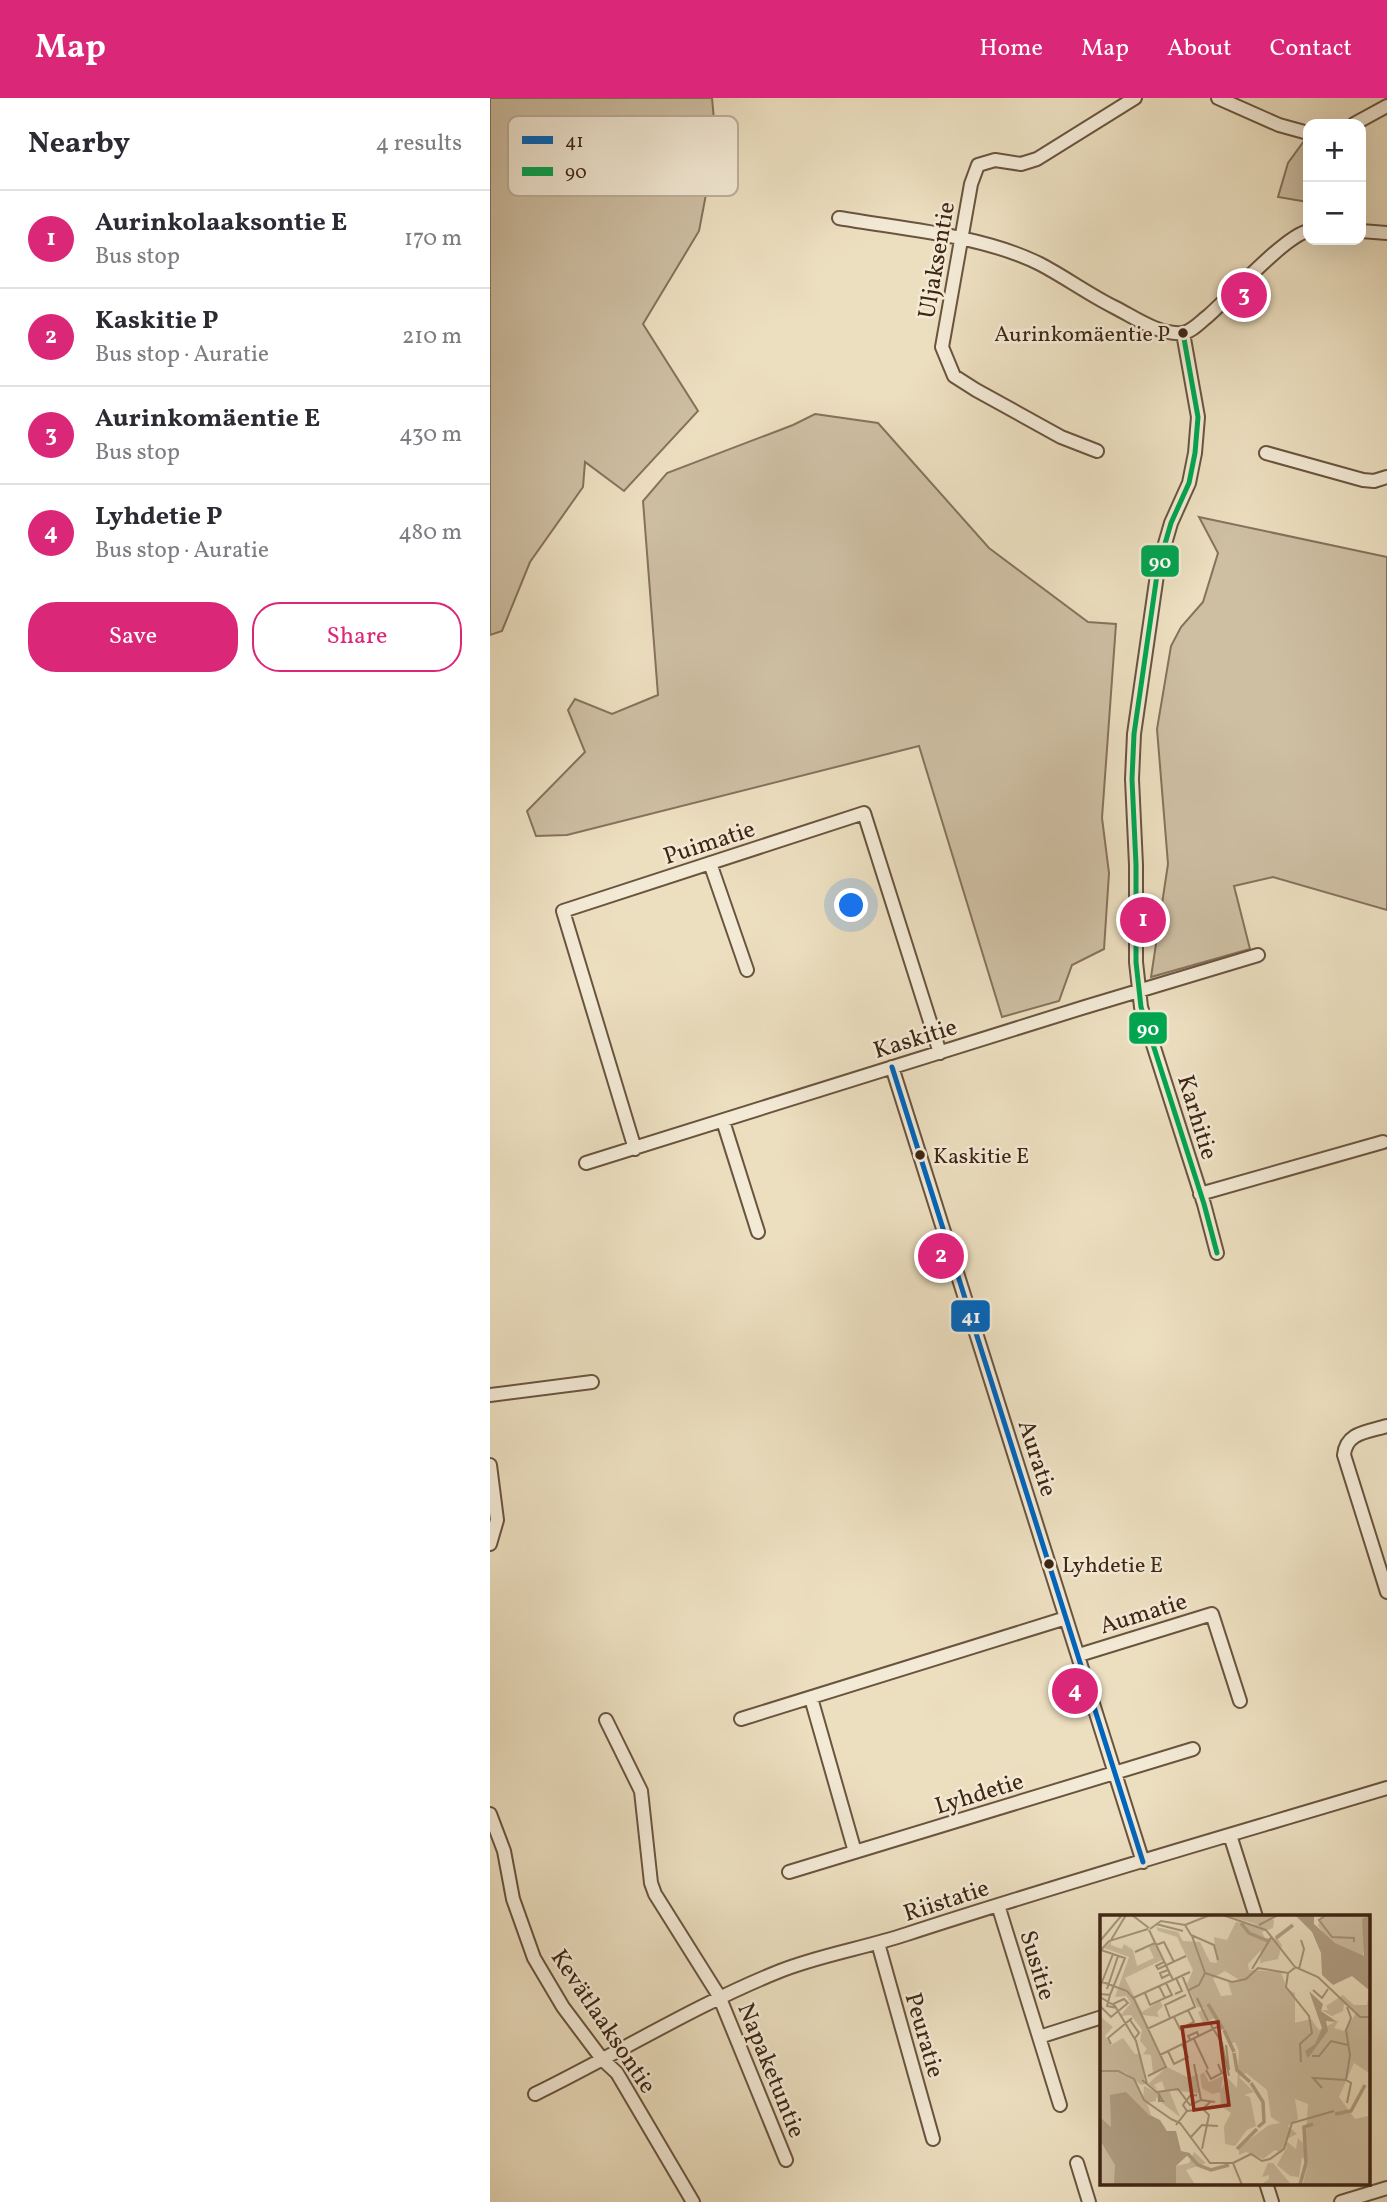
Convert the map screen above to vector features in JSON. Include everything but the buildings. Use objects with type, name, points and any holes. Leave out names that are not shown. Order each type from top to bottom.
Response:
[{"type":"street","name":"Uljaksentie","points":[[1097,451],[1061,438],[954,376],[942,347],[971,184],[978,165],[995,160],[1021,164],[1037,159],[1135,98]]},
{"type":"street","points":[[1218,98],[1279,125],[1303,132]]},
{"type":"street","points":[[1363,119],[1387,106]]},
{"type":"street","points":[[839,218],[962,240],[1005,251],[1039,264],[1088,294],[1162,332],[1184,333],[1192,330],[1228,299],[1289,240],[1303,233]]},
{"type":"street","points":[[1366,231],[1387,233]]},
{"type":"street","name":"Karhitie","points":[[1184,333],[1198,417],[1195,453],[1189,483],[1171,523],[1158,568],[1134,734],[1132,779],[1138,992],[1217,1253]]},
{"type":"street","points":[[1266,453],[1363,480],[1374,481],[1387,477]]},
{"type":"street","name":"Puimatie","points":[[635,1149],[563,911],[864,813],[940,1053]]},
{"type":"street","points":[[710,863],[747,970]]},
{"type":"street","name":"Kaskitie","points":[[586,1163],[1258,955]]},
{"type":"street","name":"Auratie","points":[[891,1068],[1143,1862]]},
{"type":"street","points":[[723,1121],[758,1232]]},
{"type":"street","points":[[1200,1194],[1383,1142]]},
{"type":"street","points":[[490,1395],[592,1382]]},
{"type":"street","points":[[1387,1426],[1351,1437],[1345,1446],[1344,1455],[1387,1592]]},
{"type":"street","points":[[490,1465],[497,1520],[491,1537]]},
{"type":"street","name":"Aumatie","points":[[1079,1656],[1212,1614],[1240,1701]]},
{"type":"street","points":[[741,1720],[1066,1618]]},
{"type":"street","points":[[811,1698],[855,1852]]},
{"type":"street","name":"Napaketuntie","points":[[606,1720],[641,1791],[651,1883],[655,1894],[719,1996],[786,2160]]},
{"type":"street","name":"Lyhdetie","points":[[789,1872],[1193,1749]]},
{"type":"street","name":"Riistatie","points":[[534,2094],[719,1996],[784,1969],[878,1943],[1387,1788]]},
{"type":"street","name":"Kevätlaaksontie","points":[[490,1814],[504,1851],[513,1899],[534,1958],[563,2007],[602,2059],[617,2073],[693,2202]]},
{"type":"street","points":[[1230,1835],[1255,1915]]},
{"type":"street","name":"Susitie","points":[[998,1905],[1059,2105]]},
{"type":"street","name":"Peuratie","points":[[878,1943],[933,2139]]},
{"type":"street","name":"Susitie","points":[[1039,2037],[1100,2018]]},
{"type":"street","points":[[1077,2163],[1089,2202]]},
{"type":"street","points":[[1266,2184],[1272,2202]]},
{"type":"street","points":[[1341,2202],[1387,2188]]},
{"type":"shaded area","points":[[490,98],[712,98],[714,116],[508,116],[508,196],[706,196],[699,231],[643,324],[698,411],[624,491],[585,462],[583,487],[530,562],[502,631],[490,635]]},
{"type":"shaded area","points":[[1303,142],[1303,201],[1278,197],[1288,163]]},
{"type":"shaded area","points":[[815,414],[878,423],[989,548],[1088,622],[1116,624],[1102,818],[1109,873],[1104,949],[1072,965],[1059,1001],[1002,1017],[919,746],[567,835],[536,836],[527,811],[585,752],[568,710],[575,699],[612,714],[658,695],[643,501],[667,473]]},
{"type":"shaded area","points":[[1199,517],[1387,557],[1387,910],[1273,877],[1234,886],[1250,949],[1151,977],[1168,864],[1157,729],[1171,646],[1181,627],[1203,602],[1218,553]]},
{"type":"transit line","name":"90","points":[[1183,333],[1198,417],[1189,483],[1171,523],[1158,568],[1134,734],[1132,779],[1136,865],[1136,962],[1141,1007],[1217,1253]]},
{"type":"transit line","name":"41","points":[[892,1067],[1143,1862]]},
{"type":"place","name":"Aurinkomäentie E","points":[[1244,295]]},
{"type":"place","name":"Aurinkomäentie P","points":[[1183,333]]},
{"type":"place","name":"Aurinkolaaksontie E","points":[[1143,920]]},
{"type":"place","name":"Kaskitie E","points":[[920,1155]]},
{"type":"place","name":"Kaskitie P","points":[[941,1256]]},
{"type":"place","name":"Lyhdetie E","points":[[1049,1564]]},
{"type":"place","name":"Lyhdetie P","points":[[1075,1691]]}]
